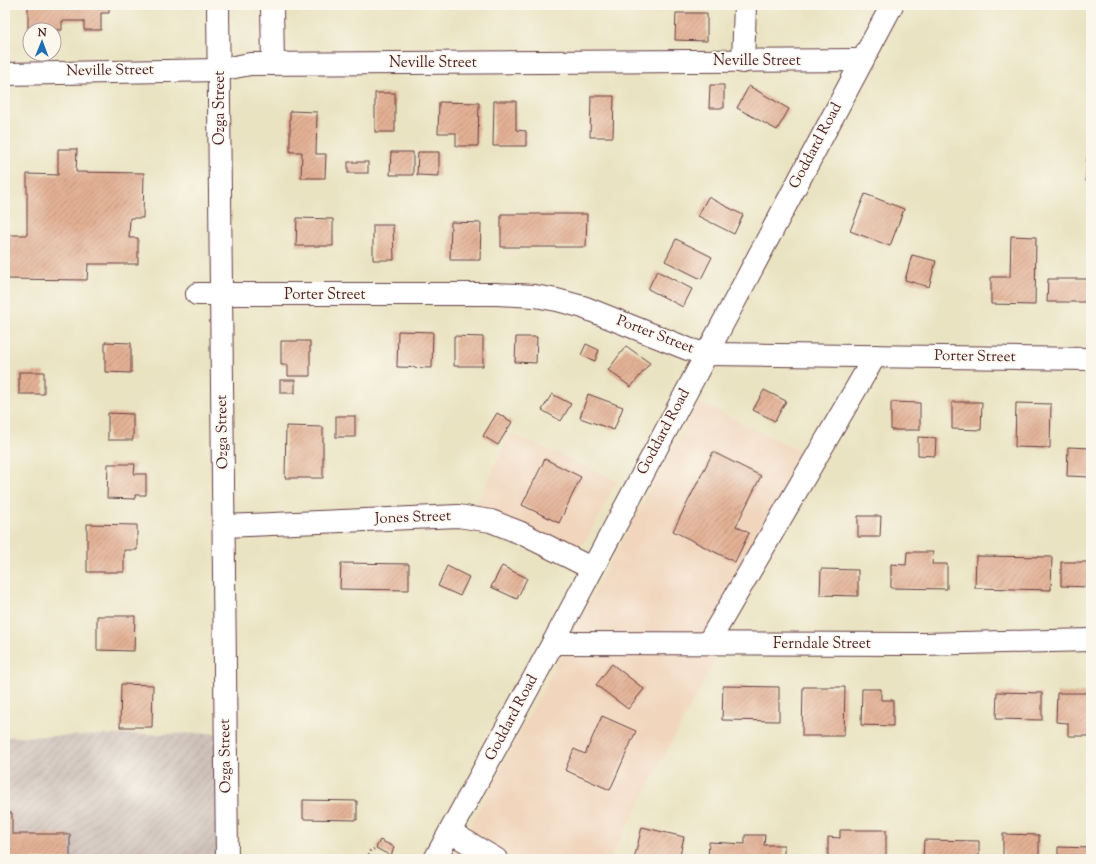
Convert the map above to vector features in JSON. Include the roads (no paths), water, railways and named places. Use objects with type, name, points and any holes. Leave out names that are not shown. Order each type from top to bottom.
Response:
[{"type":"street","name":"Ozga Street","points":[[218,5],[227,859]]},
{"type":"street","points":[[272,5],[273,64]]},
{"type":"street","points":[[743,62],[745,5]]},
{"type":"street","name":"Goddard Road","points":[[435,859],[552,643],[892,5]]},
{"type":"street","name":"Neville Street","points":[[5,74],[219,70],[250,64],[743,62],[862,60]]},
{"type":"street","name":"Porter Street","points":[[197,294],[496,294],[535,296],[583,307],[688,349],[706,354],[1091,359]]},
{"type":"street","points":[[708,643],[875,356]]},
{"type":"street","name":"Jones Street","points":[[224,526],[458,516],[491,521],[521,533],[592,568]]},
{"type":"street","name":"Ferndale Street","points":[[552,643],[923,644],[1091,640]]},
{"type":"street","points":[[450,832],[496,859]]}]
